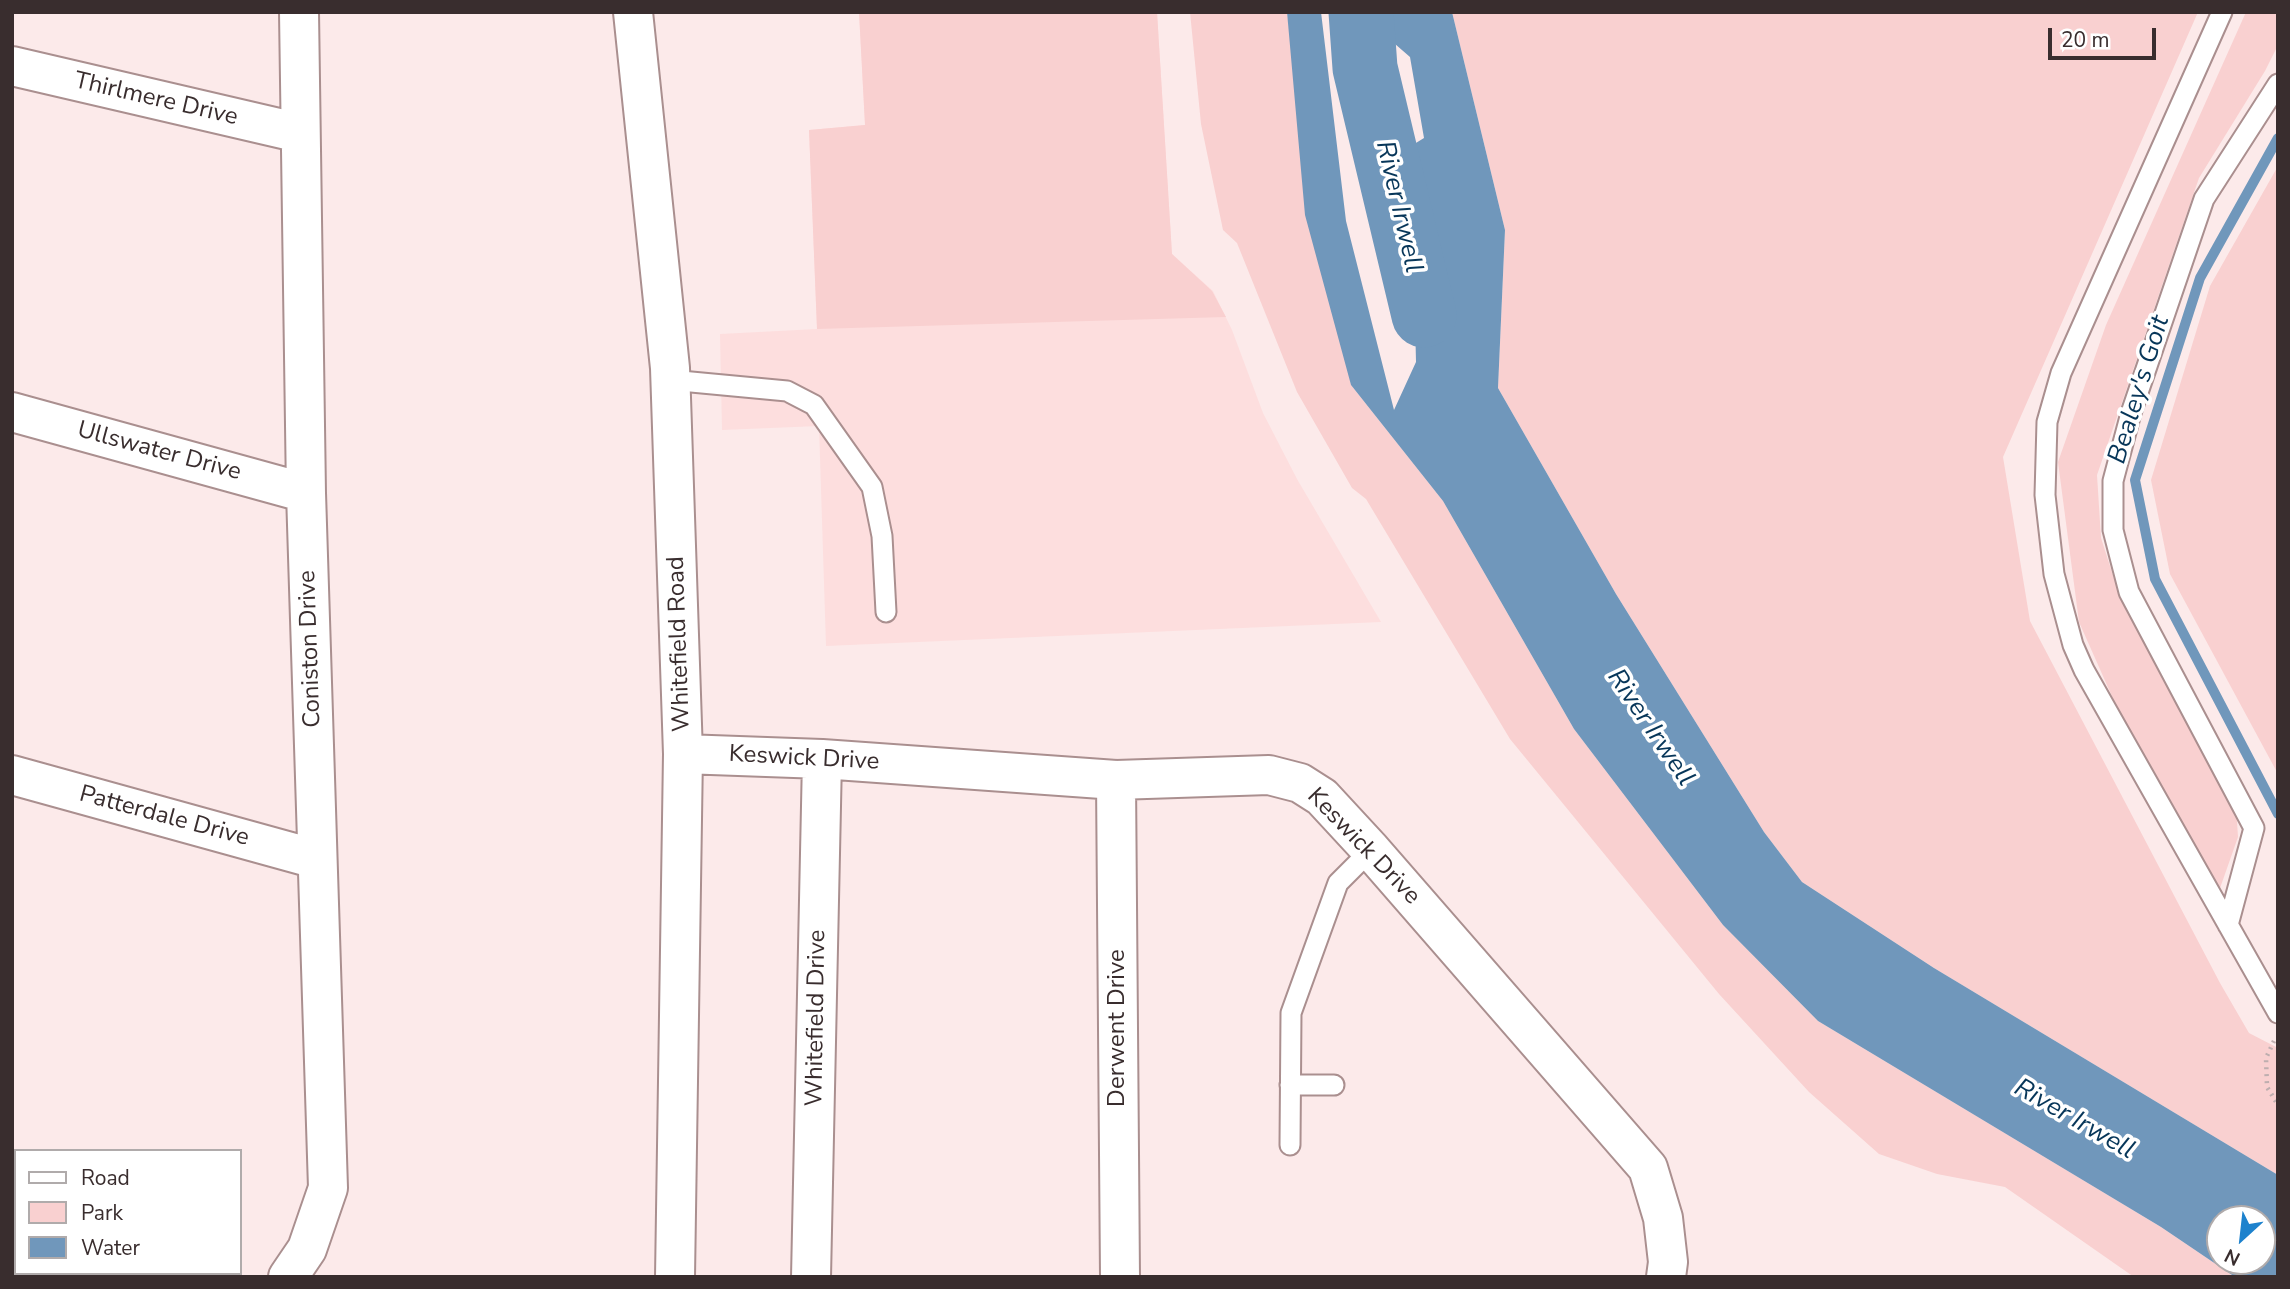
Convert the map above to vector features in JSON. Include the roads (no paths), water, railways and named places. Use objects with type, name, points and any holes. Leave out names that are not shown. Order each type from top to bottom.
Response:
[{"type":"street","name":"Coniston Drive","points":[[288,1277],[307,1249],[328,1188],[306,493],[299,12]]},
{"type":"street","name":"Whitefield Road","points":[[633,12],[670,380],[684,754],[675,1277]]},
{"type":"street","name":"Thirlmere Drive","points":[[12,66],[300,133]]},
{"type":"street","name":"Ullswater Drive","points":[[12,412],[306,493]]},
{"type":"street","name":"Keswick Drive","points":[[684,754],[822,759],[1116,780],[1269,775],[1300,783],[1322,797],[1371,850],[1648,1168],[1663,1218],[1668,1262],[1666,1277]]},
{"type":"street","name":"Whitefield Drive","points":[[811,1277],[822,759]]},
{"type":"street","name":"Patterdale Drive","points":[[12,775],[316,859]]},
{"type":"street","name":"Derwent Drive","points":[[1116,780],[1119,1277]]},
{"type":"lane","points":[[2222,12],[2061,373],[2047,422],[2044,461],[2048,542],[2073,645],[2084,670],[2278,1013]]},
{"type":"lane","points":[[2228,925],[2254,828],[2129,592],[2113,530],[2113,481],[2131,413],[2204,199],[2278,84]]},
{"type":"lane","points":[[670,380],[787,391],[814,405],[872,487],[882,536],[886,612]]},
{"type":"lane","points":[[1290,1145],[1291,1013],[1338,883],[1371,850]]},
{"type":"lane","points":[[1290,1085],[1334,1085]]},
{"type":"water","points":[[1287,12],[1321,12],[1346,221],[1394,410],[1416,362],[1415,319],[1401,254],[1406,203],[1398,154],[1424,138],[1410,57],[1372,24],[1366,12],[1452,12],[1505,230],[1498,388],[1616,594],[1764,832],[1802,882],[1934,968],[2278,1175],[2278,1277],[2232,1275],[2276,1275],[2276,1205],[2206,1205],[2206,1257],[2161,1227],[1818,1021],[1723,925],[1574,729],[1443,501],[1351,385],[1305,215]]},
{"type":"waterway","name":"River Irwell","points":[[1361,12],[1365,68],[1424,315]]},
{"type":"waterway","name":"Bealey's Goit","points":[[2278,138],[2200,278],[2135,480],[2155,579],[2278,814]]}]
